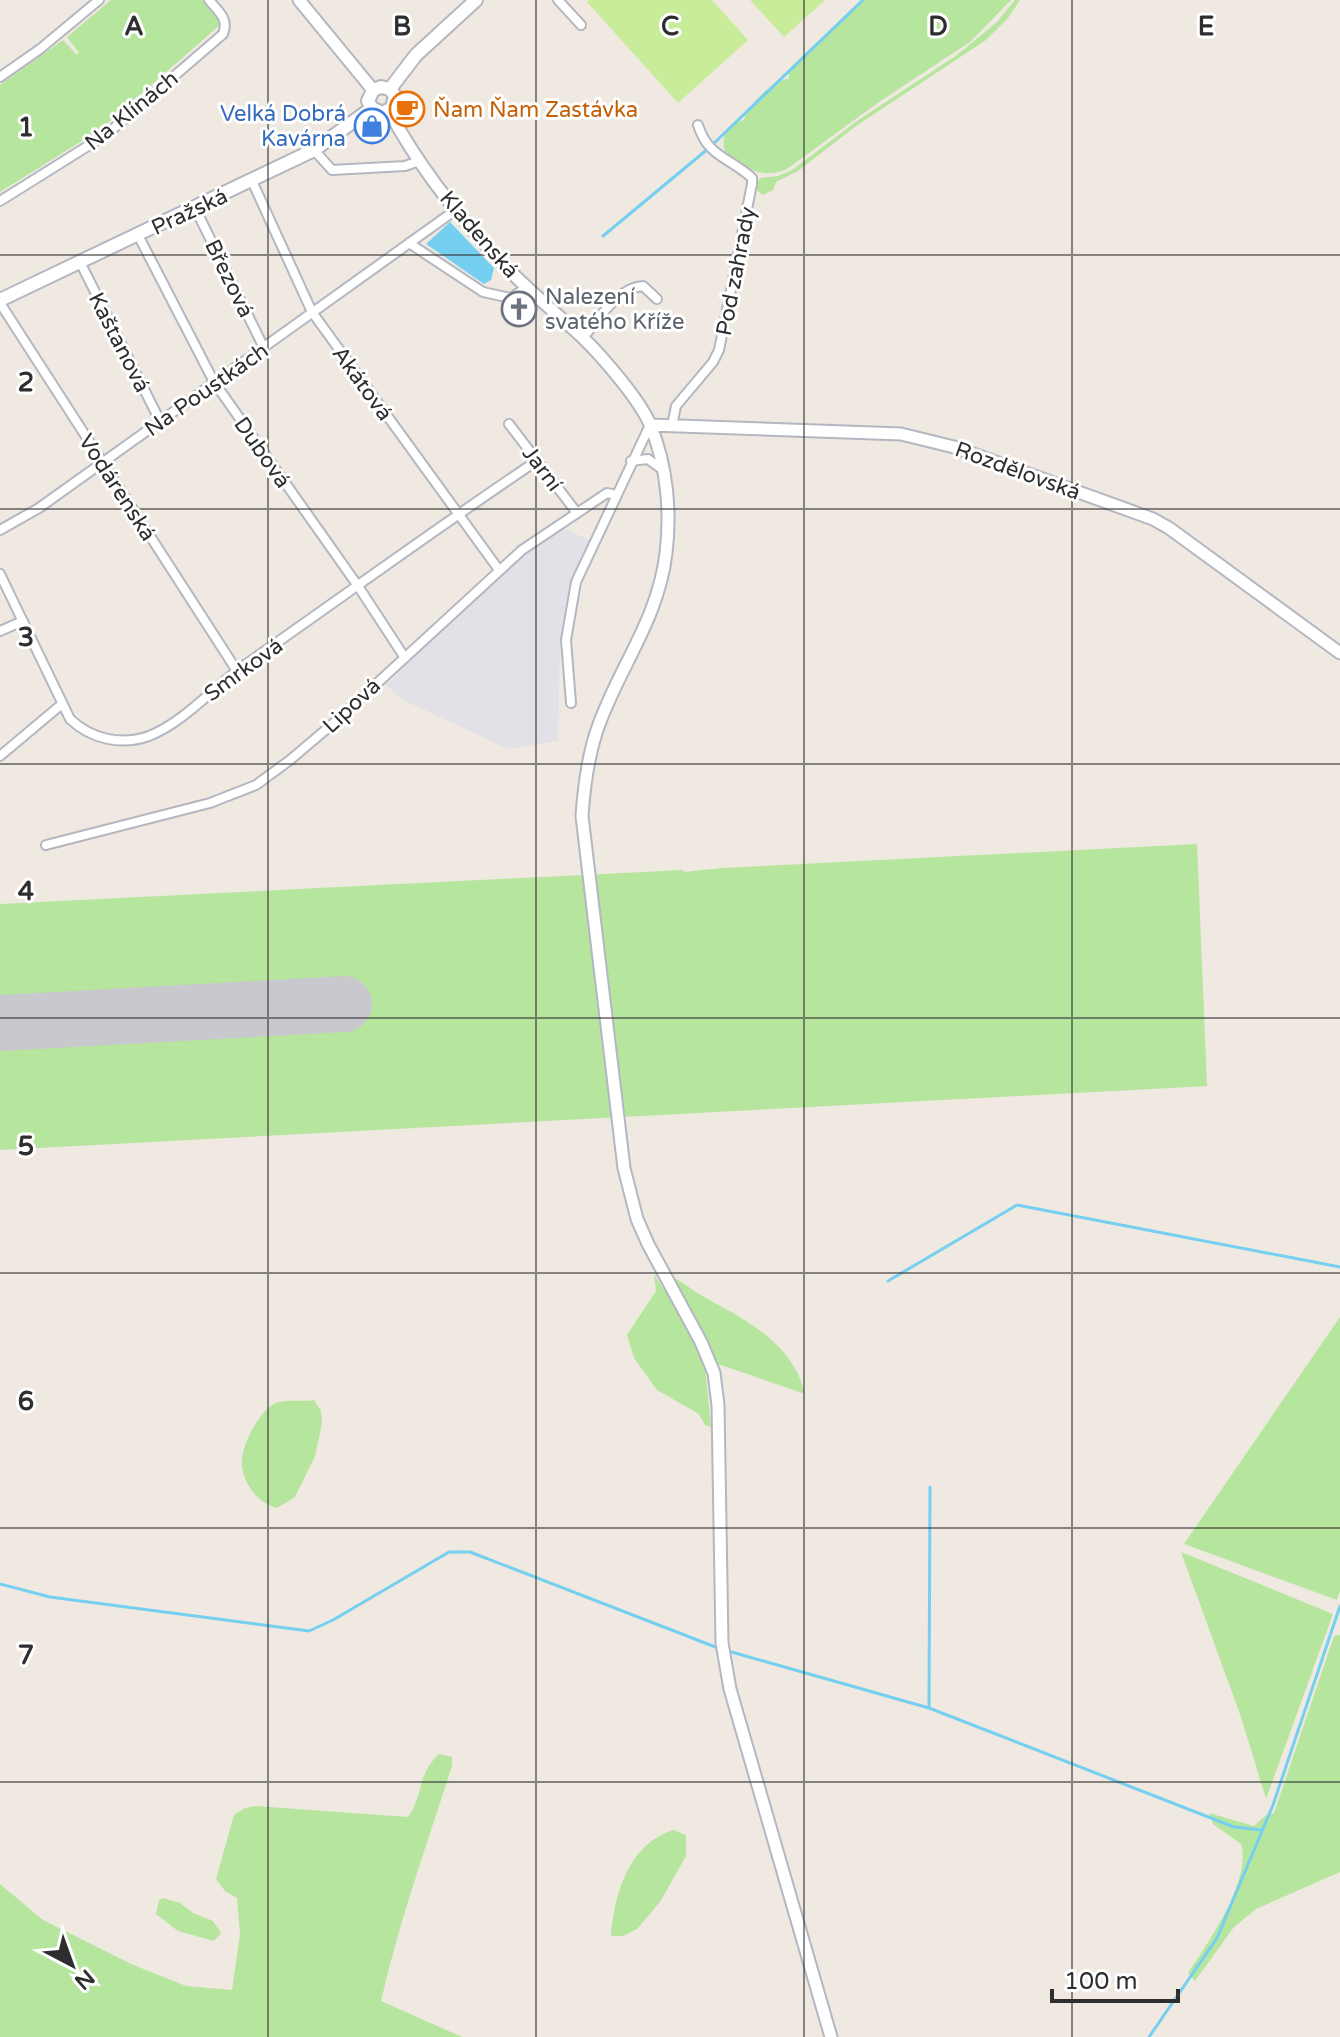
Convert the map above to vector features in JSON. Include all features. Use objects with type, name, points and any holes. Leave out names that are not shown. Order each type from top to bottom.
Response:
[{"type":"main road","points":[[390,89],[416,55],[476,0]]},
{"type":"main road","points":[[381,87],[390,89],[395,100],[389,111],[382,113],[372,108],[368,101],[373,90],[381,87]]},
{"type":"main road","name":"Pražská","points":[[0,302],[314,150],[372,108]]},
{"type":"street","points":[[0,77],[40,49],[99,0]]},
{"type":"street","name":"Na Klínách","points":[[0,201],[107,134],[223,34],[225,18],[209,0]]},
{"type":"street","points":[[558,0],[581,25]]},
{"type":"street","points":[[307,2],[373,90]]},
{"type":"street","name":"Kladenská","points":[[389,111],[419,161],[504,265],[612,369],[651,425],[663,470],[668,510],[666,554],[654,604],[596,730],[585,773],[582,816],[624,1168],[637,1219],[714,1373],[718,1405],[722,1643],[730,1689],[831,2037]]},
{"type":"street","name":"Pod zahrady","points":[[672,426],[676,406],[713,362],[719,350],[752,184],[752,178],[743,169],[711,151],[703,141],[698,125]]},
{"type":"street","points":[[314,150],[332,170],[405,166],[419,161]]},
{"type":"street","name":"Akátová","points":[[252,181],[312,312],[499,570]]},
{"type":"street","name":"Březová","points":[[195,208],[264,348]]},
{"type":"street","name":"Na Poustkách","points":[[0,530],[39,508],[457,209]]},
{"type":"street","name":"Dubová","points":[[138,235],[214,382],[405,658]]},
{"type":"street","points":[[409,243],[483,292],[511,298],[527,287]]},
{"type":"street","name":"Kaštanová","points":[[80,262],[160,421]]},
{"type":"street","points":[[583,338],[631,288],[643,286],[657,299]]},
{"type":"street","name":"Vodárenská","points":[[0,302],[237,671]]},
{"type":"street","name":"Jarní","points":[[509,424],[577,513]]},
{"type":"street","points":[[571,703],[566,640],[576,582],[631,461],[651,425]]},
{"type":"street","name":"Rozdělovská","points":[[651,425],[901,434],[954,447],[1153,519],[1340,653]]},
{"type":"street","points":[[631,461],[648,459],[663,470]]},
{"type":"street","name":"Smrková","points":[[0,574],[70,719],[82,730],[106,739],[126,741],[148,736],[169,725],[237,671],[538,460]]},
{"type":"street","name":"Lipová","points":[[46,845],[210,803],[256,785],[290,760],[522,550],[607,493],[616,495]]},
{"type":"street","points":[[0,631],[23,621]]},
{"type":"street","points":[[0,756],[62,704]]},
{"type":"shaded area","points":[[561,527],[589,540],[569,585],[560,642],[558,741],[508,749],[403,700],[386,685],[494,579],[528,549]]},
{"type":"green space","points":[[111,0],[202,0],[218,18],[220,25],[101,129],[0,192],[0,85],[63,40],[76,54],[79,53],[67,37]]},
{"type":"green space","points":[[712,0],[748,40],[678,103],[587,2]]},
{"type":"green space","points":[[750,0],[825,0],[784,37]]},
{"type":"green space","points":[[861,0],[1011,0],[970,42],[879,102],[787,169],[762,173],[747,168],[726,154],[723,142],[729,128],[744,120],[768,88],[788,79],[790,69],[796,62]]},
{"type":"green space","points":[[1015,0],[1020,0],[1008,18],[986,40],[856,126],[798,171],[776,182],[773,190],[763,195],[754,188],[760,178],[778,176],[792,170],[857,121],[957,55],[997,22]]},
{"type":"green space","points":[[1197,844],[1207,1086],[0,1150],[0,904]]},
{"type":"green space","points":[[654,1274],[693,1334],[704,1357],[711,1427],[705,1425],[699,1414],[657,1390],[634,1358],[627,1335],[656,1291]]},
{"type":"green space","points":[[672,1277],[766,1335],[790,1361],[805,1394],[718,1364]]},
{"type":"green space","points":[[1340,1317],[1340,1591],[1337,1600],[1184,1544]]},
{"type":"green space","points":[[314,1400],[321,1411],[322,1423],[315,1456],[295,1497],[277,1508],[270,1506],[254,1493],[246,1481],[242,1460],[247,1441],[269,1407],[285,1401]]},
{"type":"green space","points":[[1181,1552],[1333,1614],[1266,1799],[1241,1717]]},
{"type":"green space","points":[[1340,1635],[1340,1872],[1256,1909],[1234,1927],[1195,1981],[1188,1973],[1226,1911],[1243,1859],[1241,1844],[1213,1824],[1209,1813],[1254,1826],[1266,1815],[1274,1813],[1334,1636]]},
{"type":"green space","points":[[439,1754],[452,1757],[452,1766],[405,1912],[381,2001],[462,2037],[0,2037],[0,1884],[43,1920],[131,1964],[186,1986],[232,1990],[240,1934],[237,1898],[225,1891],[216,1879],[234,1815],[255,1806],[408,1817],[423,1778]]},
{"type":"green space","points":[[673,1830],[686,1835],[686,1856],[660,1902],[637,1929],[623,1936],[611,1936],[620,1889],[634,1859],[658,1837]]},
{"type":"green space","points":[[163,1898],[180,1903],[193,1913],[213,1921],[221,1933],[214,1941],[178,1931],[156,1914],[159,1900]]},
{"type":"water","points":[[450,222],[494,268],[491,280],[484,284],[426,244]]},
{"type":"waterway","points":[[603,236],[709,148],[863,0]]},
{"type":"waterway","points":[[888,1281],[1017,1205],[1340,1267]]},
{"type":"waterway","points":[[929,1707],[930,1487]]},
{"type":"waterway","points":[[0,1584],[50,1597],[309,1631],[449,1552],[470,1552],[718,1648]]},
{"type":"waterway","points":[[1149,2037],[1217,1938],[1273,1805],[1340,1606]]},
{"type":"waterway","points":[[728,1651],[929,1708],[1234,1827],[1261,1830]]},
{"type":"runway","points":[[0,1023],[344,1004]]},
{"type":"place","name":"Ňam Ňam Zastávka","points":[[407,109]]},
{"type":"place","name":"Velká Dobrá Kavárna","points":[[372,126]]},
{"type":"place","name":"Nalezení svatého Kříže","points":[[519,309]]}]
